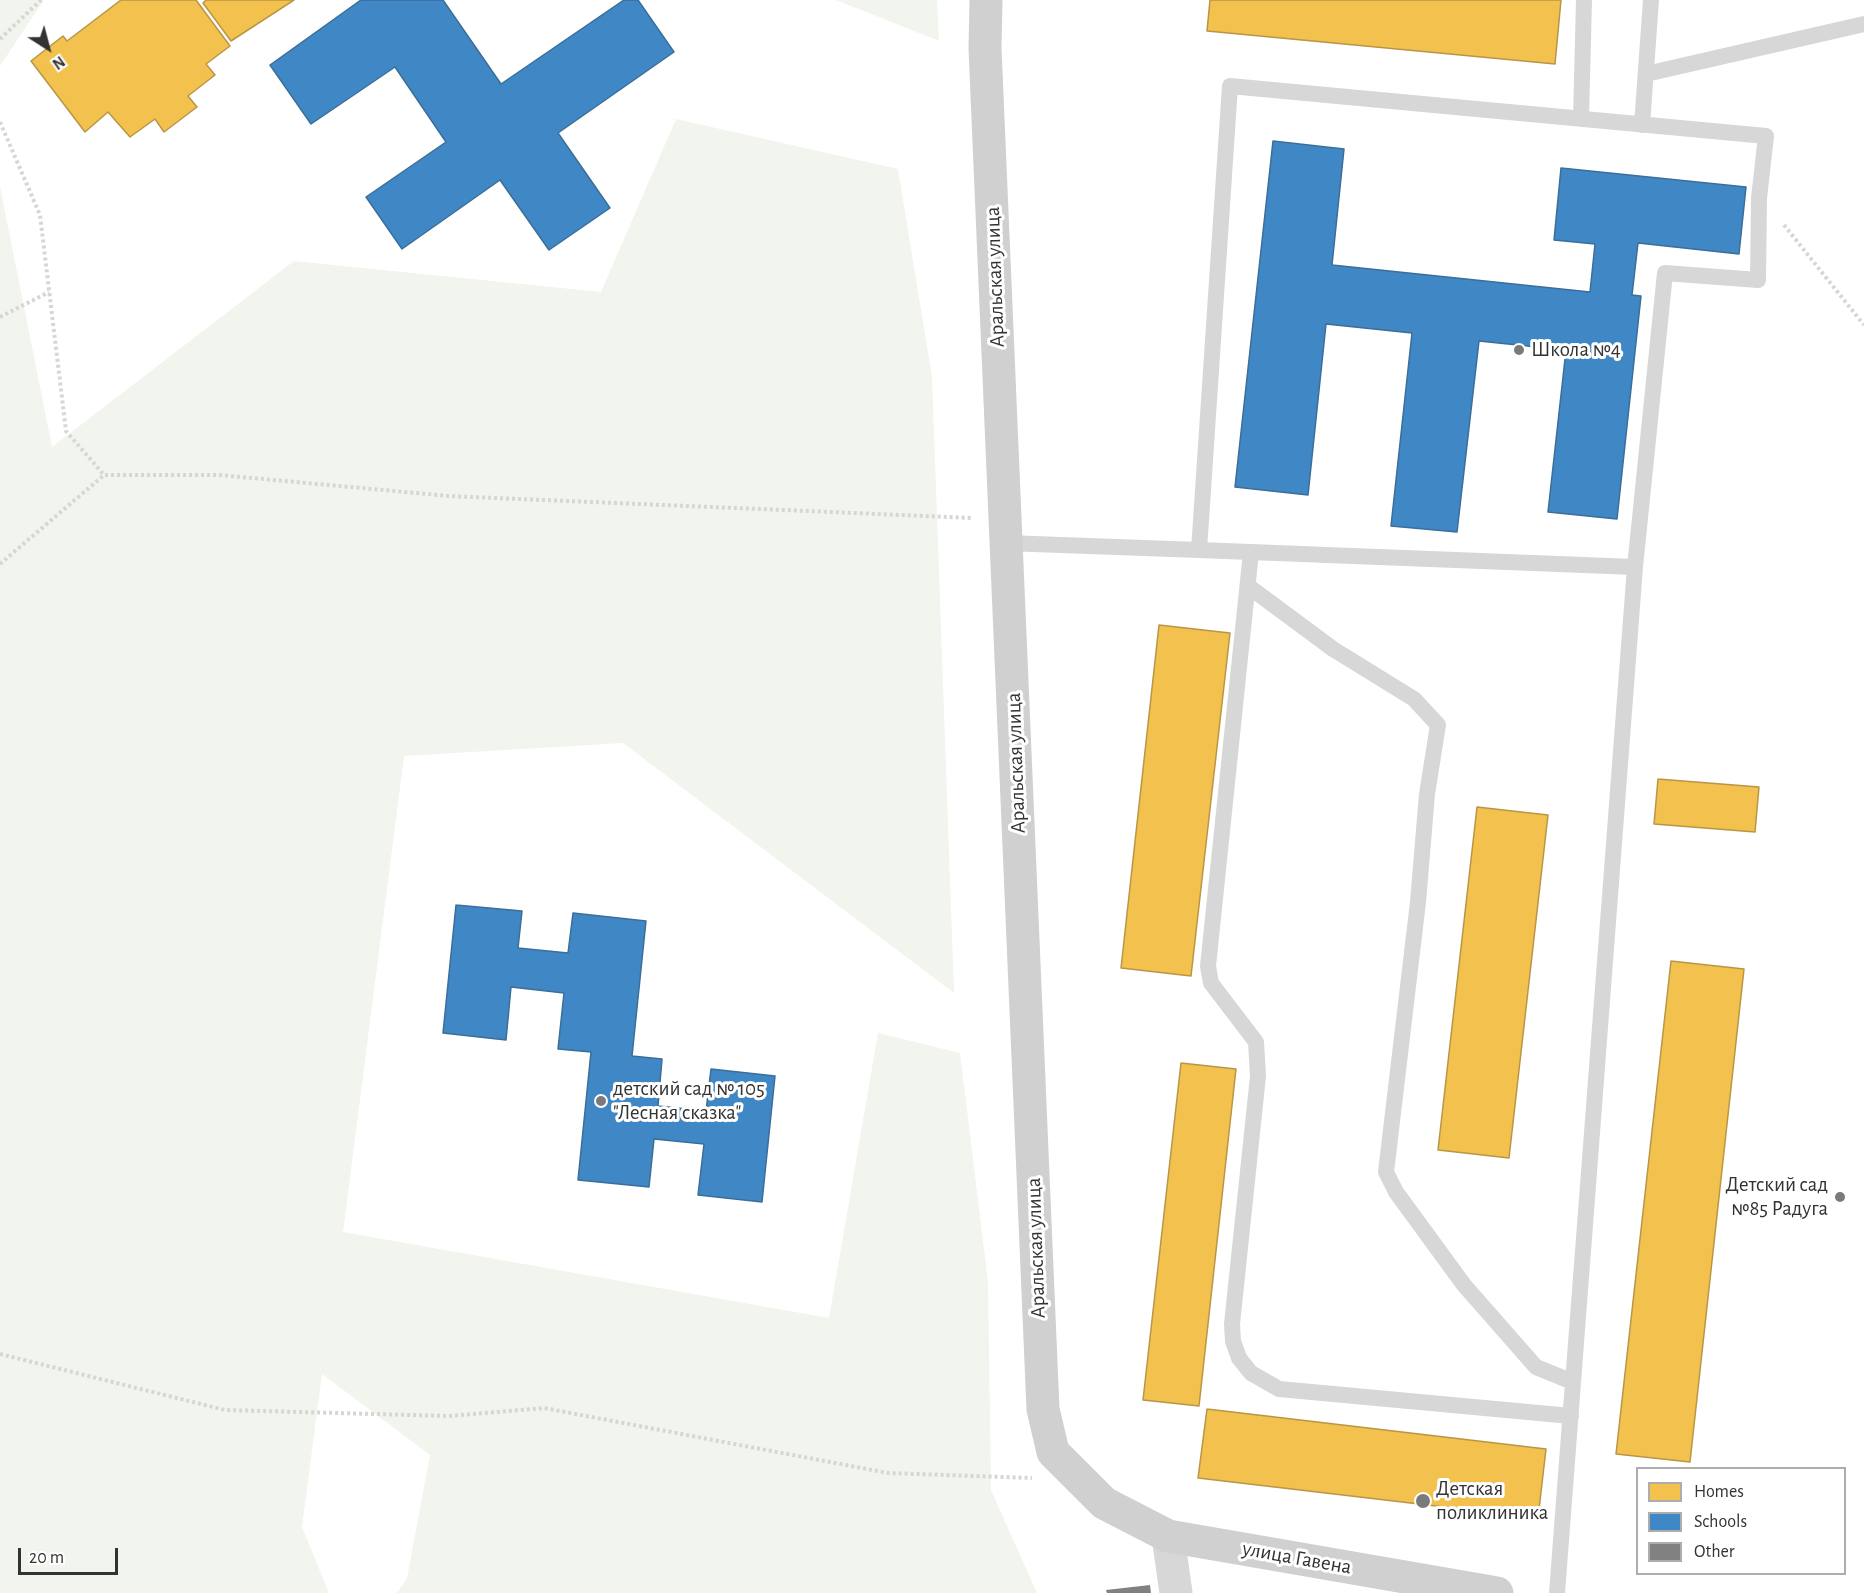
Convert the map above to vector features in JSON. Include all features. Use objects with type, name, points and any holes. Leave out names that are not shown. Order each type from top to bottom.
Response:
[{"type":"street","name":"Аральская улица","points":[[986,0],[985,48],[1043,1409],[1053,1452],[1104,1503]]},
{"type":"street","name":"улица Гавена","points":[[1104,1503],[1168,1536],[1497,1593]]},
{"type":"street","points":[[1168,1536],[1176,1593]]},
{"type":"lane","points":[[1581,119],[1584,0]]},
{"type":"lane","points":[[1642,125],[1651,0]]},
{"type":"lane","points":[[1646,74],[1864,24]]},
{"type":"lane","points":[[1199,550],[1230,86],[1766,136],[1759,198],[1758,280],[1665,273],[1635,567],[1557,1593]]},
{"type":"lane","points":[[1006,531],[1199,550],[1635,567]]},
{"type":"lane","points":[[1251,552],[1208,966],[1211,983],[1256,1042],[1258,1076],[1232,1324],[1233,1341],[1239,1358],[1251,1373],[1279,1389],[1571,1416]]},
{"type":"lane","points":[[1248,586],[1333,649],[1414,699],[1437,725],[1427,794],[1418,903],[1386,1172],[1396,1192],[1464,1285],[1536,1367],[1573,1382]]},
{"type":"path","points":[[0,39],[41,0]]},
{"type":"path","points":[[0,122],[40,215],[66,431],[105,475]]},
{"type":"path","points":[[1759,198],[1864,325]]},
{"type":"path","points":[[0,317],[49,292]]},
{"type":"path","points":[[0,564],[105,475],[219,475],[449,496],[626,502],[1006,531]]},
{"type":"path","points":[[0,1353],[225,1410],[449,1416],[544,1408],[888,1473],[1080,1479]]},
{"type":"shaded area","points":[[0,0],[44,0],[0,66]]},
{"type":"shaded area","points":[[836,0],[937,0],[939,41]]},
{"type":"shaded area","points":[[676,119],[898,169],[932,377],[954,993],[623,743],[404,756],[343,1232],[829,1318],[878,1033],[960,1053],[988,1282],[991,1490],[1037,1593],[397,1593],[407,1578],[430,1455],[322,1374],[302,1527],[329,1593],[0,1593],[0,187],[52,447],[294,261],[601,292]]},
{"type":"building: Homes","points":[[121,0],[196,0],[230,46],[206,64],[215,75],[188,96],[197,107],[164,132],[155,119],[130,137],[108,112],[85,132],[31,61],[63,36],[67,41]]},
{"type":"building: Homes","points":[[206,0],[294,0],[231,41],[203,3]]},
{"type":"building: Homes","points":[[1210,0],[1561,0],[1555,64],[1207,31]]},
{"type":"building: Homes","points":[[1159,625],[1230,633],[1191,976],[1121,968]]},
{"type":"building: Homes","points":[[1658,779],[1759,787],[1755,832],[1654,824]]},
{"type":"building: Homes","points":[[1477,807],[1548,815],[1509,1158],[1438,1150]]},
{"type":"building: Homes","points":[[1671,961],[1744,969],[1690,1462],[1616,1454]]},
{"type":"building: Homes","points":[[1181,1063],[1236,1069],[1199,1406],[1143,1400]]},
{"type":"building: Homes","points":[[1207,1409],[1546,1449],[1538,1518],[1198,1478]]},
{"type":"building: Schools","points":[[361,0],[443,0],[501,84],[624,0],[638,0],[674,52],[558,133],[610,208],[549,250],[500,180],[402,249],[366,197],[446,142],[395,67],[311,124],[270,65]]},
{"type":"building: Schools","points":[[1273,141],[1344,149],[1332,265],[1590,292],[1595,244],[1554,240],[1561,168],[1746,187],[1739,254],[1638,243],[1632,295],[1641,296],[1617,519],[1548,512],[1566,350],[1479,341],[1457,532],[1391,526],[1412,333],[1326,324],[1308,495],[1235,487]]},
{"type":"building: Schools","points":[[456,905],[522,911],[518,948],[568,953],[573,913],[646,921],[632,1056],[662,1059],[658,1106],[706,1111],[711,1069],[775,1076],[762,1202],[698,1195],[704,1144],[654,1139],[649,1187],[578,1180],[591,1052],[558,1049],[564,993],[511,987],[506,1040],[443,1033]]},
{"type":"building: Other","points":[[1150,1585],[1151,1593],[1107,1593],[1106,1590]]},
{"type":"place","name":"Школа №4","points":[[1519,350]]},
{"type":"place","name":"детский сад № 105 \"Лесная сказка\"","points":[[601,1101]]},
{"type":"place","name":"Детский сад №85 Радуга","points":[[1840,1197]]},
{"type":"place","name":"Детская поликлиника","points":[[1423,1501]]}]
